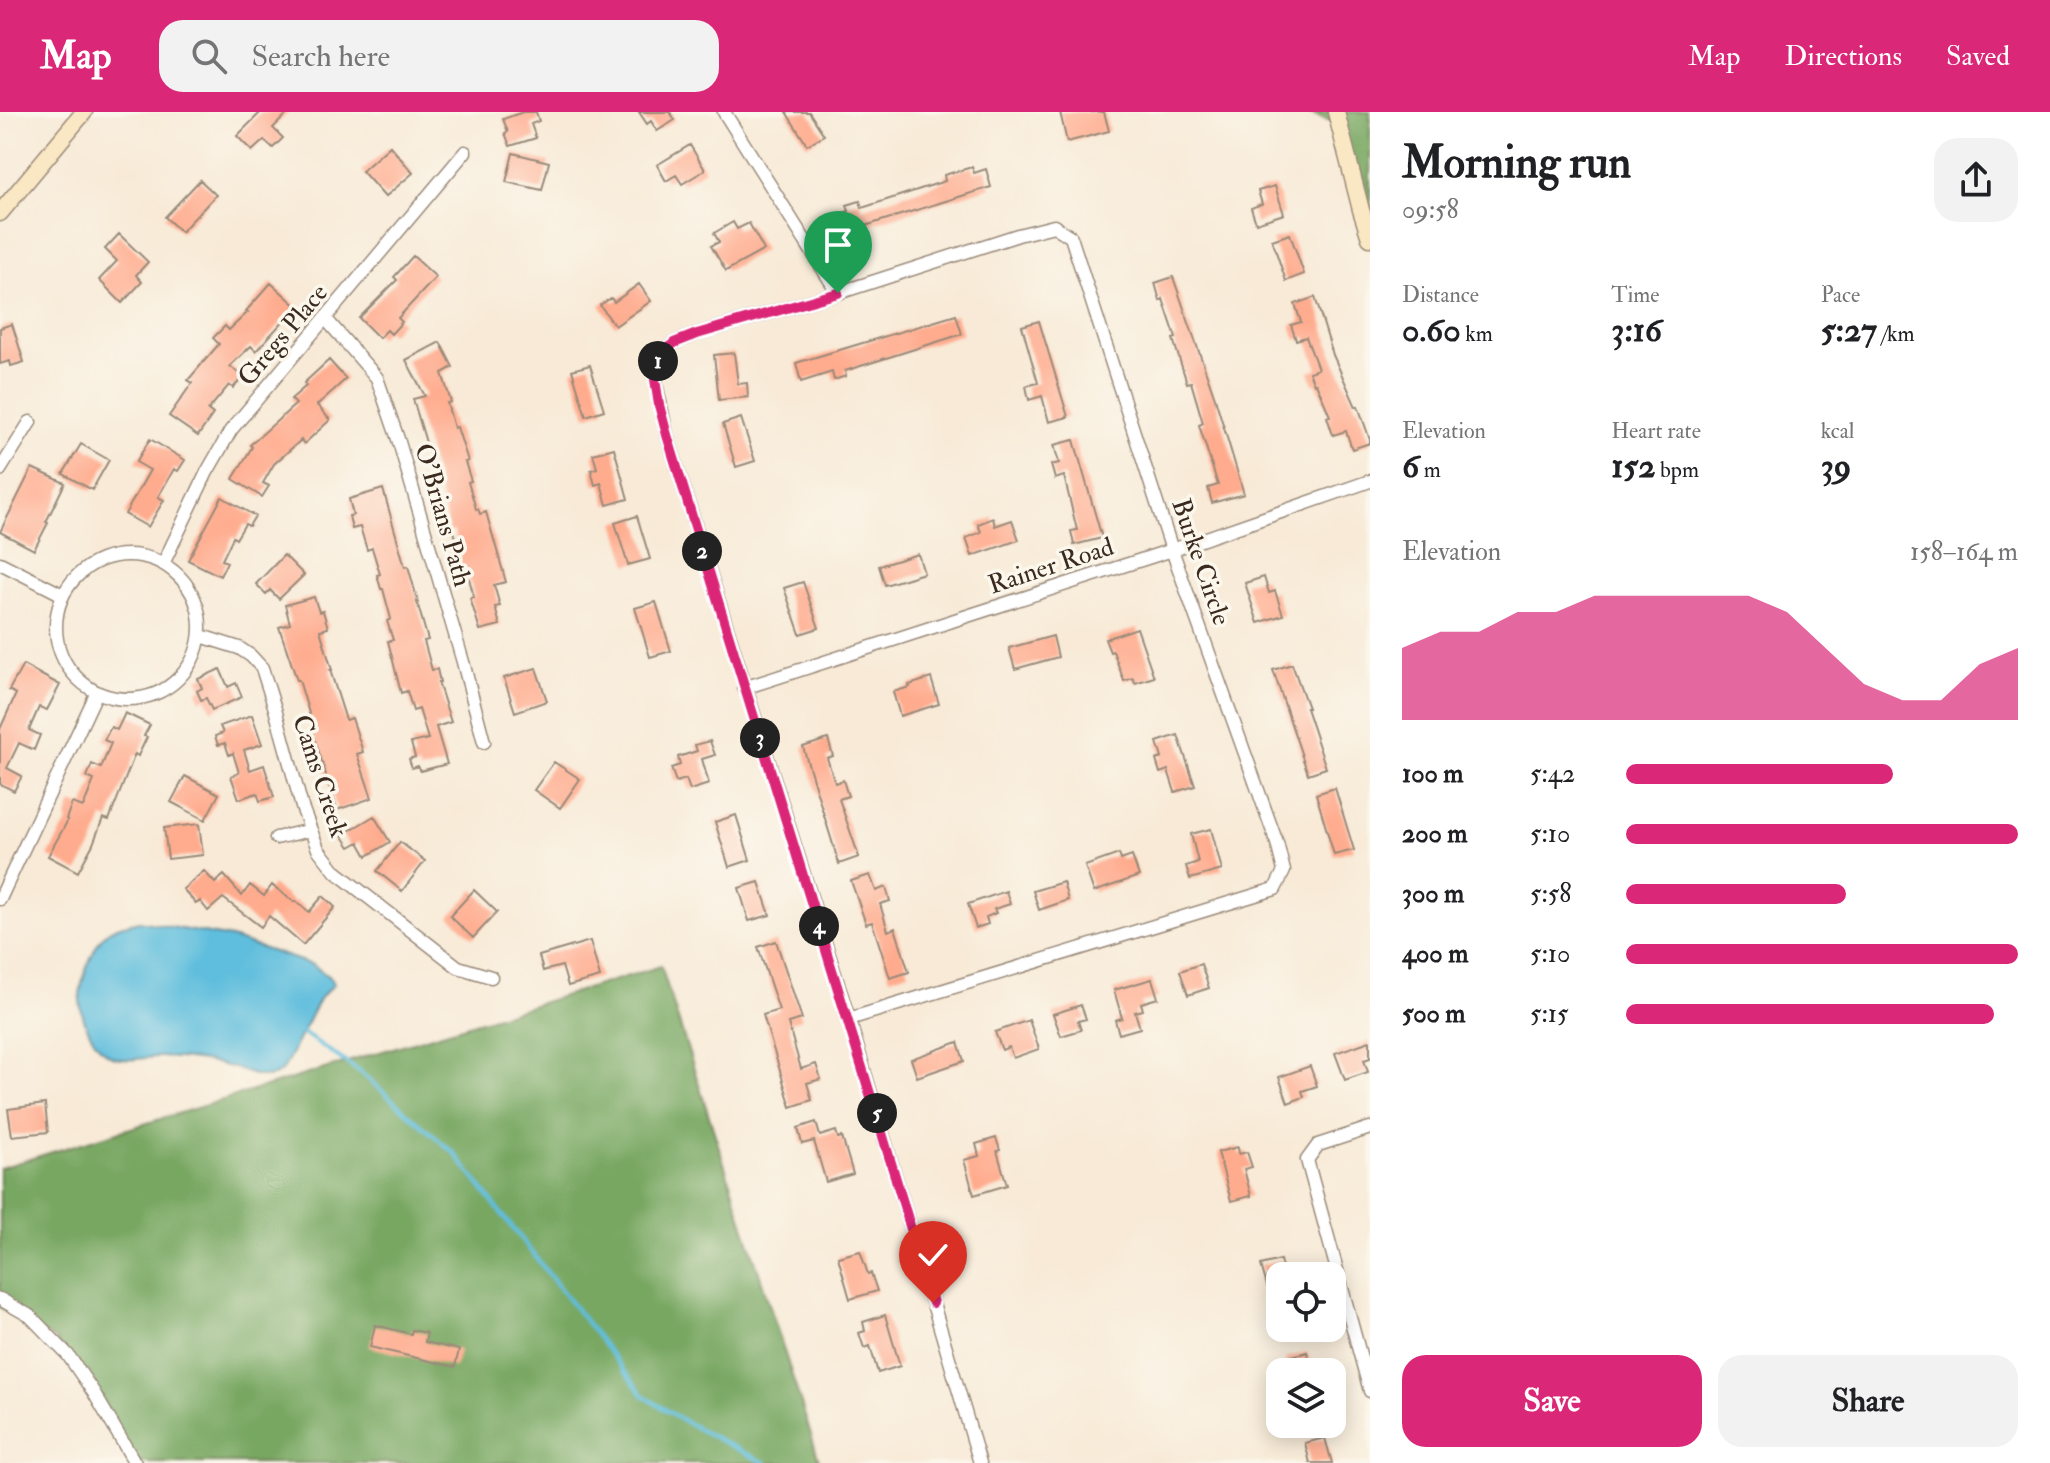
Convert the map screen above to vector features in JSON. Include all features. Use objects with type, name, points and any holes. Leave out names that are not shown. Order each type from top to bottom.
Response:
[{"type":"main road","points":[[0,213],[84,112]]},
{"type":"main road","points":[[1336,112],[1370,238]]},
{"type":"street","points":[[724,112],[838,293]]},
{"type":"street","name":"Gregs Place","points":[[163,564],[231,430],[465,152]]},
{"type":"street","name":"Burke Circle","points":[[1054,226],[1071,237],[1172,550],[1277,843],[1284,871],[1275,889],[849,1019],[667,435],[654,373],[659,357],[674,343],[697,334],[1054,226]]},
{"type":"street","name":"O'Brians Path","points":[[325,318],[377,378],[403,457],[484,742]]},
{"type":"street","points":[[0,470],[30,422]]},
{"type":"street","name":"Rainer Road","points":[[744,688],[1172,550],[1370,481]]},
{"type":"street","points":[[129,554],[163,564],[179,574],[198,605],[201,636],[192,661],[163,690],[138,698],[118,698],[97,692],[77,677],[61,652],[56,618],[63,595],[81,572],[98,561],[129,554]]},
{"type":"street","points":[[0,563],[63,595]]},
{"type":"street","name":"Cams Creek","points":[[201,636],[239,648],[262,668],[302,807],[318,849],[336,872],[458,967],[491,977]]},
{"type":"street","points":[[0,899],[97,692]]},
{"type":"street","points":[[276,838],[311,830]]},
{"type":"street","points":[[849,1019],[980,1463]]},
{"type":"street","points":[[1370,1128],[1318,1145],[1307,1160],[1370,1391]]},
{"type":"street","points":[[0,1299],[30,1316],[68,1355],[135,1463]]},
{"type":"green space","points":[[1306,112],[1370,112],[1370,217],[1337,123]]},
{"type":"green space","points":[[661,966],[820,1463],[130,1463],[56,1340],[0,1307],[0,1168]]},
{"type":"water","points":[[139,921],[231,938],[313,965],[329,977],[334,984],[319,999],[281,1072],[265,1077],[189,1059],[119,1059],[100,1047],[86,1025],[81,1009],[80,993],[84,975],[96,947],[108,931]]},
{"type":"building","points":[[261,112],[289,112],[273,128],[283,138],[273,148],[264,140],[252,151],[237,136]]},
{"type":"building","points":[[523,112],[536,112],[539,121],[531,124],[536,138],[510,146],[503,119]]},
{"type":"building","points":[[639,112],[670,112],[675,120],[657,131],[651,121],[647,124]]},
{"type":"building","points":[[786,112],[809,112],[824,135],[807,145]]},
{"type":"building","points":[[1060,112],[1104,112],[1109,131],[1067,142]]},
{"type":"building","points":[[690,145],[705,170],[682,184],[676,175],[666,181],[657,165]]},
{"type":"building","points":[[390,146],[413,173],[385,197],[362,171]]},
{"type":"building","points":[[513,153],[549,162],[542,190],[506,182]]},
{"type":"building","points":[[972,167],[974,173],[986,169],[991,187],[839,234],[834,216],[849,211],[847,205],[860,201],[862,208],[945,181],[944,175]]},
{"type":"building","points":[[200,180],[216,195],[181,232],[165,217]]},
{"type":"building","points":[[1275,186],[1284,214],[1256,223],[1251,208],[1262,204],[1258,191]]},
{"type":"building","points":[[733,222],[737,229],[749,223],[764,250],[726,271],[711,246],[719,242],[714,233]]},
{"type":"building","points":[[119,234],[148,262],[136,275],[142,282],[122,303],[99,280],[117,261],[105,249]]},
{"type":"building","points":[[1290,234],[1304,274],[1286,281],[1272,240]]},
{"type":"building","points":[[413,256],[436,277],[398,318],[402,322],[391,334],[387,330],[379,338],[359,318],[397,280],[394,277]]},
{"type":"building","points":[[1173,277],[1244,494],[1212,503],[1208,488],[1218,485],[1199,425],[1203,423],[1155,283]]},
{"type":"building","points":[[271,283],[300,309],[290,319],[287,317],[256,351],[251,346],[230,366],[243,377],[233,388],[229,385],[208,410],[213,414],[198,436],[169,416],[192,383],[188,380],[219,344],[213,338],[225,326],[229,330],[248,312]]},
{"type":"building","points":[[639,284],[651,301],[615,326],[600,305],[611,298],[614,302]]},
{"type":"building","points":[[1315,297],[1333,355],[1358,406],[1370,440],[1370,443],[1352,449],[1346,431],[1333,435],[1327,417],[1330,416],[1309,372],[1318,369],[1306,337],[1296,340],[1291,325],[1301,322],[1295,304]]},
{"type":"building","points":[[956,315],[962,334],[845,371],[846,376],[834,380],[832,372],[801,382],[796,363]]},
{"type":"building","points":[[1039,321],[1068,417],[1049,422],[1042,396],[1029,400],[1026,386],[1038,383],[1022,326]]},
{"type":"building","points":[[12,324],[24,362],[11,366],[10,361],[0,364],[0,328]]},
{"type":"building","points":[[440,342],[453,367],[442,373],[451,402],[447,403],[454,428],[457,427],[468,461],[465,462],[471,481],[468,482],[476,509],[480,514],[486,512],[506,582],[494,585],[500,606],[495,607],[500,625],[480,630],[470,598],[474,597],[467,571],[462,572],[454,531],[449,532],[413,399],[425,396],[406,360]]},
{"type":"building","points":[[734,353],[738,384],[747,383],[748,397],[719,400],[714,355]]},
{"type":"building","points":[[329,360],[346,379],[317,405],[330,420],[304,444],[301,440],[274,464],[263,483],[269,486],[262,497],[233,479],[252,447],[250,445],[296,404],[291,399]]},
{"type":"building","points":[[590,365],[604,410],[586,416],[572,370]]},
{"type":"building","points":[[741,418],[755,461],[736,467],[723,424]]},
{"type":"building","points":[[150,439],[185,460],[178,471],[174,469],[158,497],[164,500],[148,527],[125,514],[150,470],[136,462]]},
{"type":"building","points":[[1074,440],[1102,538],[1074,545],[1071,531],[1077,530],[1064,476],[1055,479],[1051,465],[1059,463],[1054,445]]},
{"type":"building","points":[[81,444],[109,460],[92,490],[63,474]]},
{"type":"building","points":[[614,448],[628,499],[607,505],[601,483],[595,485],[591,470],[597,468],[593,454]]},
{"type":"building","points":[[32,468],[65,483],[34,550],[0,532]]},
{"type":"building","points":[[383,489],[418,602],[432,670],[437,669],[451,722],[436,727],[447,764],[420,771],[418,766],[412,768],[409,759],[415,757],[411,743],[428,739],[419,709],[413,711],[407,691],[401,693],[388,641],[393,640],[387,621],[391,619],[372,548],[367,550],[360,527],[352,529],[349,516],[353,515],[349,499]]},
{"type":"building","points":[[222,497],[255,516],[249,526],[245,524],[236,539],[233,537],[222,560],[227,562],[220,576],[188,560]]},
{"type":"building","points":[[637,516],[650,559],[628,565],[615,523]]},
{"type":"building","points":[[993,518],[995,526],[1012,520],[1019,540],[972,556],[966,538],[981,532],[978,524]]},
{"type":"building","points":[[918,554],[924,573],[885,585],[879,566]]},
{"type":"building","points":[[284,555],[304,575],[279,599],[270,590],[266,594],[256,584]]},
{"type":"building","points":[[1264,577],[1269,593],[1275,591],[1283,615],[1258,623],[1245,583]]},
{"type":"building","points":[[803,582],[819,628],[800,634],[784,588]]},
{"type":"building","points":[[314,597],[319,612],[323,611],[328,628],[320,630],[330,670],[346,720],[352,718],[363,752],[357,754],[372,798],[337,810],[299,680],[279,627],[290,624],[285,605]]},
{"type":"building","points":[[656,602],[671,651],[650,657],[635,608]]},
{"type":"building","points":[[1137,628],[1154,677],[1135,683],[1133,678],[1124,681],[1105,639]]},
{"type":"building","points":[[1053,636],[1058,657],[1015,669],[1009,648]]},
{"type":"building","points":[[1292,664],[1326,768],[1308,774],[1273,670]]},
{"type":"building","points":[[23,665],[60,685],[47,710],[39,707],[29,730],[40,735],[34,750],[19,743],[7,768],[22,776],[14,791],[0,784],[0,729],[16,694],[9,690]]},
{"type":"building","points":[[536,668],[547,701],[515,712],[504,678]]},
{"type":"building","points":[[220,669],[228,687],[236,683],[242,697],[212,710],[206,698],[201,700],[197,691],[202,688],[198,679]]},
{"type":"building","points":[[931,678],[939,704],[900,716],[893,692]]},
{"type":"building","points":[[125,713],[150,725],[144,736],[147,737],[138,756],[135,754],[109,820],[103,818],[78,872],[48,856],[68,820],[72,803],[83,807],[94,780],[87,777],[92,764],[101,768],[111,743],[104,740],[111,727],[117,730]]},
{"type":"building","points":[[252,715],[262,744],[244,750],[250,770],[264,765],[274,797],[260,801],[257,793],[239,799],[231,776],[239,773],[233,753],[229,755],[225,743],[218,745],[215,736],[223,733],[220,726]]},
{"type":"building","points":[[1178,735],[1195,786],[1175,792],[1168,770],[1160,773],[1156,760],[1162,758],[1157,742]]},
{"type":"building","points":[[828,739],[833,756],[827,758],[835,783],[843,780],[848,796],[839,799],[859,857],[839,864],[803,747]]},
{"type":"building","points":[[710,741],[715,755],[702,759],[709,784],[690,790],[686,779],[676,782],[671,768],[680,765],[678,757],[697,751],[695,745]]},
{"type":"building","points":[[554,762],[580,779],[560,808],[534,790]]},
{"type":"building","points":[[185,776],[219,794],[205,820],[171,802]]},
{"type":"building","points":[[1335,788],[1354,850],[1334,855],[1316,794]]},
{"type":"building","points":[[736,815],[750,860],[729,867],[715,822]]},
{"type":"building","points":[[374,816],[390,842],[367,856],[359,842],[350,847],[342,835]]},
{"type":"building","points":[[199,824],[203,855],[168,859],[164,828]]},
{"type":"building","points":[[1211,829],[1222,870],[1190,879],[1186,866],[1198,862],[1191,834]]},
{"type":"building","points":[[400,842],[425,861],[402,891],[377,871]]},
{"type":"building","points":[[1119,854],[1121,860],[1132,856],[1139,876],[1094,892],[1085,866]]},
{"type":"building","points":[[204,871],[215,883],[224,875],[242,896],[250,885],[264,896],[272,885],[309,912],[323,896],[335,907],[303,945],[269,916],[261,927],[223,898],[208,911],[200,901],[196,904],[183,889]]},
{"type":"building","points":[[870,875],[876,891],[886,887],[890,901],[880,904],[888,931],[895,928],[909,972],[890,978],[872,922],[866,924],[851,881]]},
{"type":"building","points":[[759,882],[770,915],[749,921],[739,888]]},
{"type":"building","points":[[1063,882],[1068,900],[1039,910],[1033,891]]},
{"type":"building","points":[[474,890],[497,912],[473,938],[450,916]]},
{"type":"building","points":[[1006,891],[1010,904],[994,909],[996,913],[986,917],[988,924],[976,928],[968,904]]},
{"type":"building","points":[[590,941],[600,977],[568,986],[562,966],[543,971],[539,956]]},
{"type":"building","points":[[776,941],[802,1019],[788,1023],[801,1069],[816,1064],[821,1079],[807,1083],[812,1100],[791,1107],[763,1015],[779,1010],[758,947]]},
{"type":"building","points":[[1201,964],[1209,988],[1188,995],[1180,971]]},
{"type":"building","points":[[1152,979],[1158,998],[1141,1003],[1143,1010],[1135,1012],[1140,1028],[1119,1034],[1115,1020],[1122,1018],[1114,990]]},
{"type":"building","points":[[1081,1005],[1086,1019],[1078,1021],[1081,1030],[1061,1036],[1053,1014]]},
{"type":"building","points":[[1029,1020],[1039,1049],[1013,1058],[1009,1047],[1002,1050],[995,1032]]},
{"type":"building","points":[[1370,1041],[1370,1058],[1364,1060],[1368,1072],[1345,1080],[1335,1053]]},
{"type":"building","points":[[958,1042],[964,1061],[917,1077],[911,1059]]},
{"type":"building","points":[[1310,1066],[1317,1086],[1302,1091],[1304,1097],[1288,1103],[1279,1077]]},
{"type":"building","points":[[45,1104],[48,1132],[12,1136],[8,1109]]},
{"type":"building","points":[[816,1122],[820,1136],[836,1131],[838,1138],[842,1137],[853,1174],[826,1182],[814,1141],[802,1144],[798,1128]]},
{"type":"building","points":[[996,1138],[1007,1185],[974,1195],[964,1160],[979,1156],[976,1144]]},
{"type":"building","points":[[1238,1147],[1239,1154],[1247,1152],[1252,1167],[1244,1169],[1251,1196],[1231,1201],[1218,1152]]},
{"type":"building","points":[[860,1251],[877,1291],[850,1299],[838,1257]]},
{"type":"building","points":[[1266,1264],[1266,1282],[1261,1265]]},
{"type":"building","points":[[885,1315],[900,1366],[878,1373],[870,1346],[864,1348],[859,1333],[865,1331],[863,1322]]},
{"type":"building","points":[[375,1325],[411,1334],[412,1330],[427,1333],[425,1342],[459,1350],[455,1367],[370,1347]]},
{"type":"building","points":[[1307,1352],[1309,1358],[1285,1358]]},
{"type":"building","points":[[1325,1438],[1332,1463],[1310,1463],[1305,1443]]},
{"type":"waterway","points":[[302,1032],[360,1072],[455,1154],[643,1395],[703,1432],[766,1463]]},
{"type":"route","points":[[838,293],[674,343],[659,357],[654,373],[667,435],[849,1019],[933,1303]]}]
